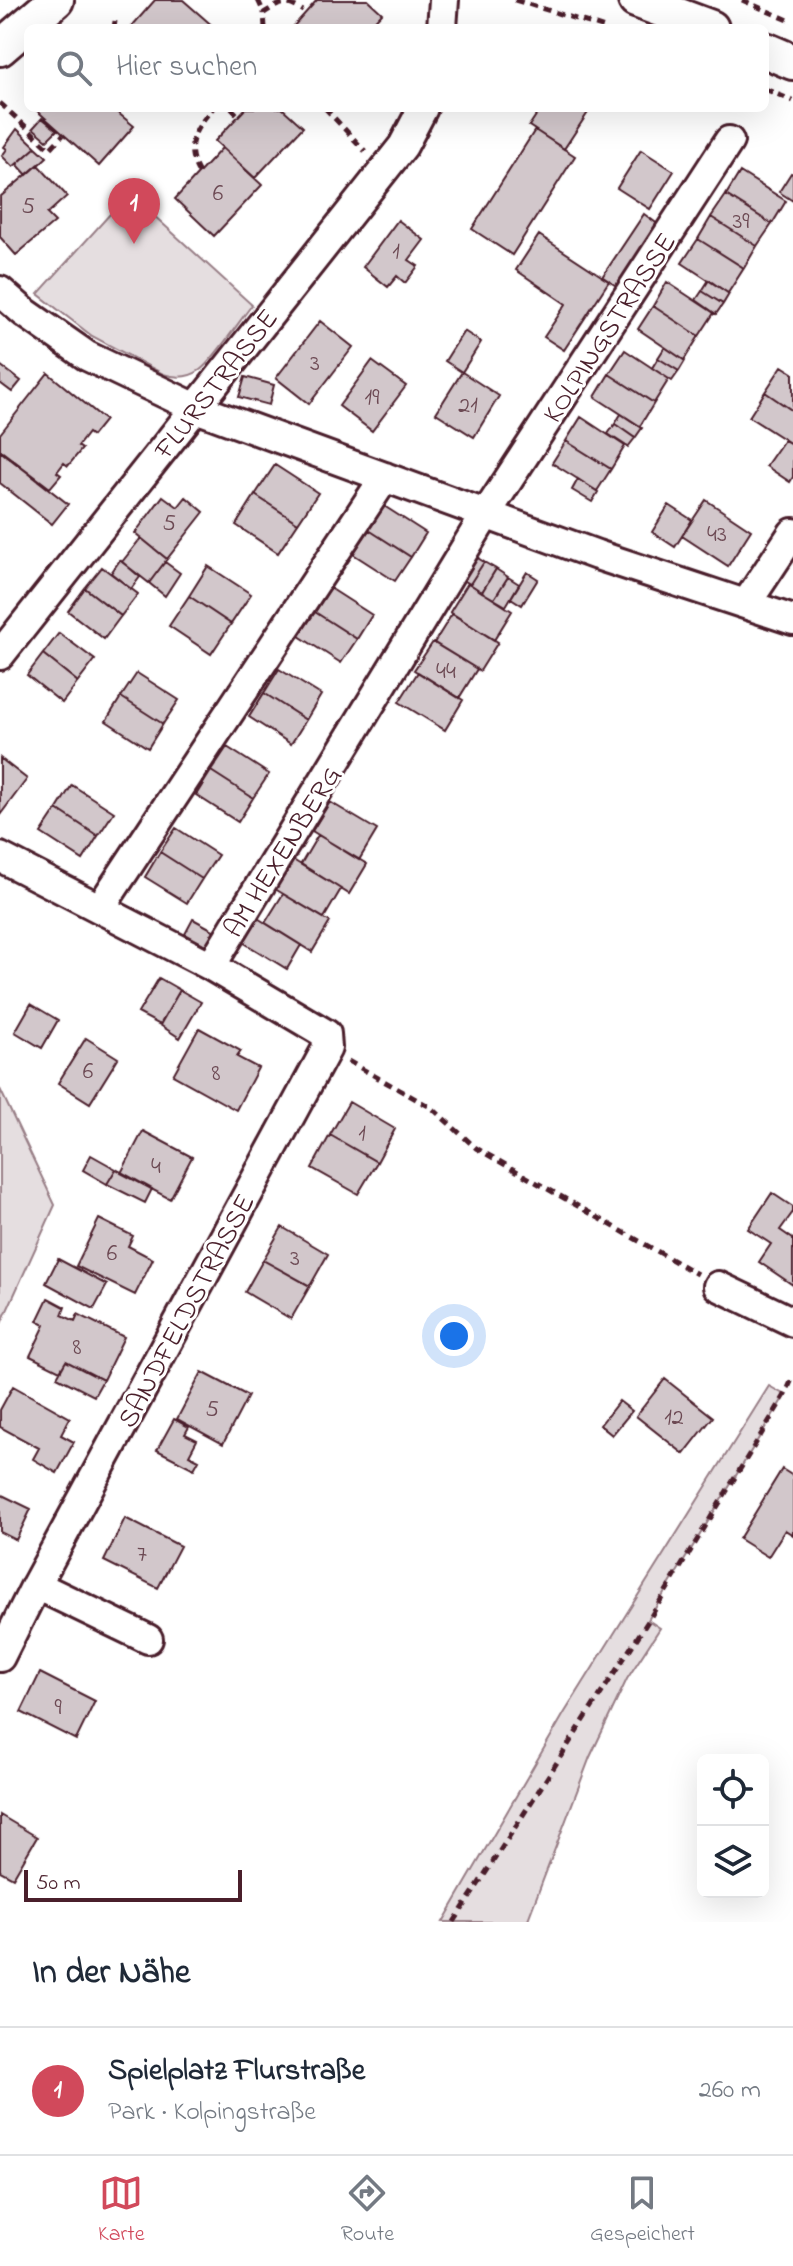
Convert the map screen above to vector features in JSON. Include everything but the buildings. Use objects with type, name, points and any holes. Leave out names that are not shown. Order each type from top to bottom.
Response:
[{"type":"street","points":[[28,24],[56,0]]},
{"type":"street","points":[[442,24],[444,0]]},
{"type":"street","points":[[636,0],[700,24]]},
{"type":"street","points":[[0,48],[24,27]]},
{"type":"street","points":[[769,52],[793,62]]},
{"type":"street","name":"FLURSTRASSE","points":[[0,655],[403,146],[421,112]]},
{"type":"street","name":"KOLPINGSTRASSE","points":[[352,737],[486,514],[729,141]]},
{"type":"street","points":[[0,291],[21,310],[87,356],[196,408],[486,514],[793,620]]},
{"type":"street","points":[[100,908],[385,477]]},
{"type":"street","points":[[746,604],[793,533]]},
{"type":"street","name":"AM HEXENBERG","points":[[211,966],[352,737]]},
{"type":"street","name":"AM HEXENBERG","points":[[0,857],[211,966],[326,1041]]},
{"type":"street","name":"SANDFELDSTRASSE","points":[[0,1657],[326,1041]]},
{"type":"street","points":[[718,1286],[793,1322]]},
{"type":"street","points":[[36,1585],[148,1639]]},
{"type":"path","points":[[258,0],[265,24]]},
{"type":"path","points":[[515,0],[592,24]]},
{"type":"path","points":[[742,0],[793,22]]},
{"type":"path","points":[[264,13],[283,1],[303,11]]},
{"type":"path","points":[[769,91],[793,101]]},
{"type":"path","points":[[0,103],[50,149],[63,135]]},
{"type":"path","points":[[199,173],[192,162],[190,146],[196,128],[210,112]]},
{"type":"path","points":[[235,112],[239,116]]},
{"type":"path","points":[[329,112],[384,170]]},
{"type":"path","points":[[326,1041],[432,1108],[476,1148],[718,1286]]},
{"type":"path","points":[[454,1922],[648,1621],[793,1377]]},
{"type":"shaded area","points":[[129,193],[252,305],[212,358],[191,375],[178,377],[163,374],[92,336],[38,294]]},
{"type":"shaded area","points":[[0,1089],[55,1205],[0,1326]]},
{"type":"shaded area","points":[[769,1386],[785,1395],[648,1620],[660,1628],[627,1679],[590,1757],[527,1922],[443,1922],[565,1712]]},
{"type":"place","name":"Spielplatz Flurstraße","points":[[134,244]]}]
